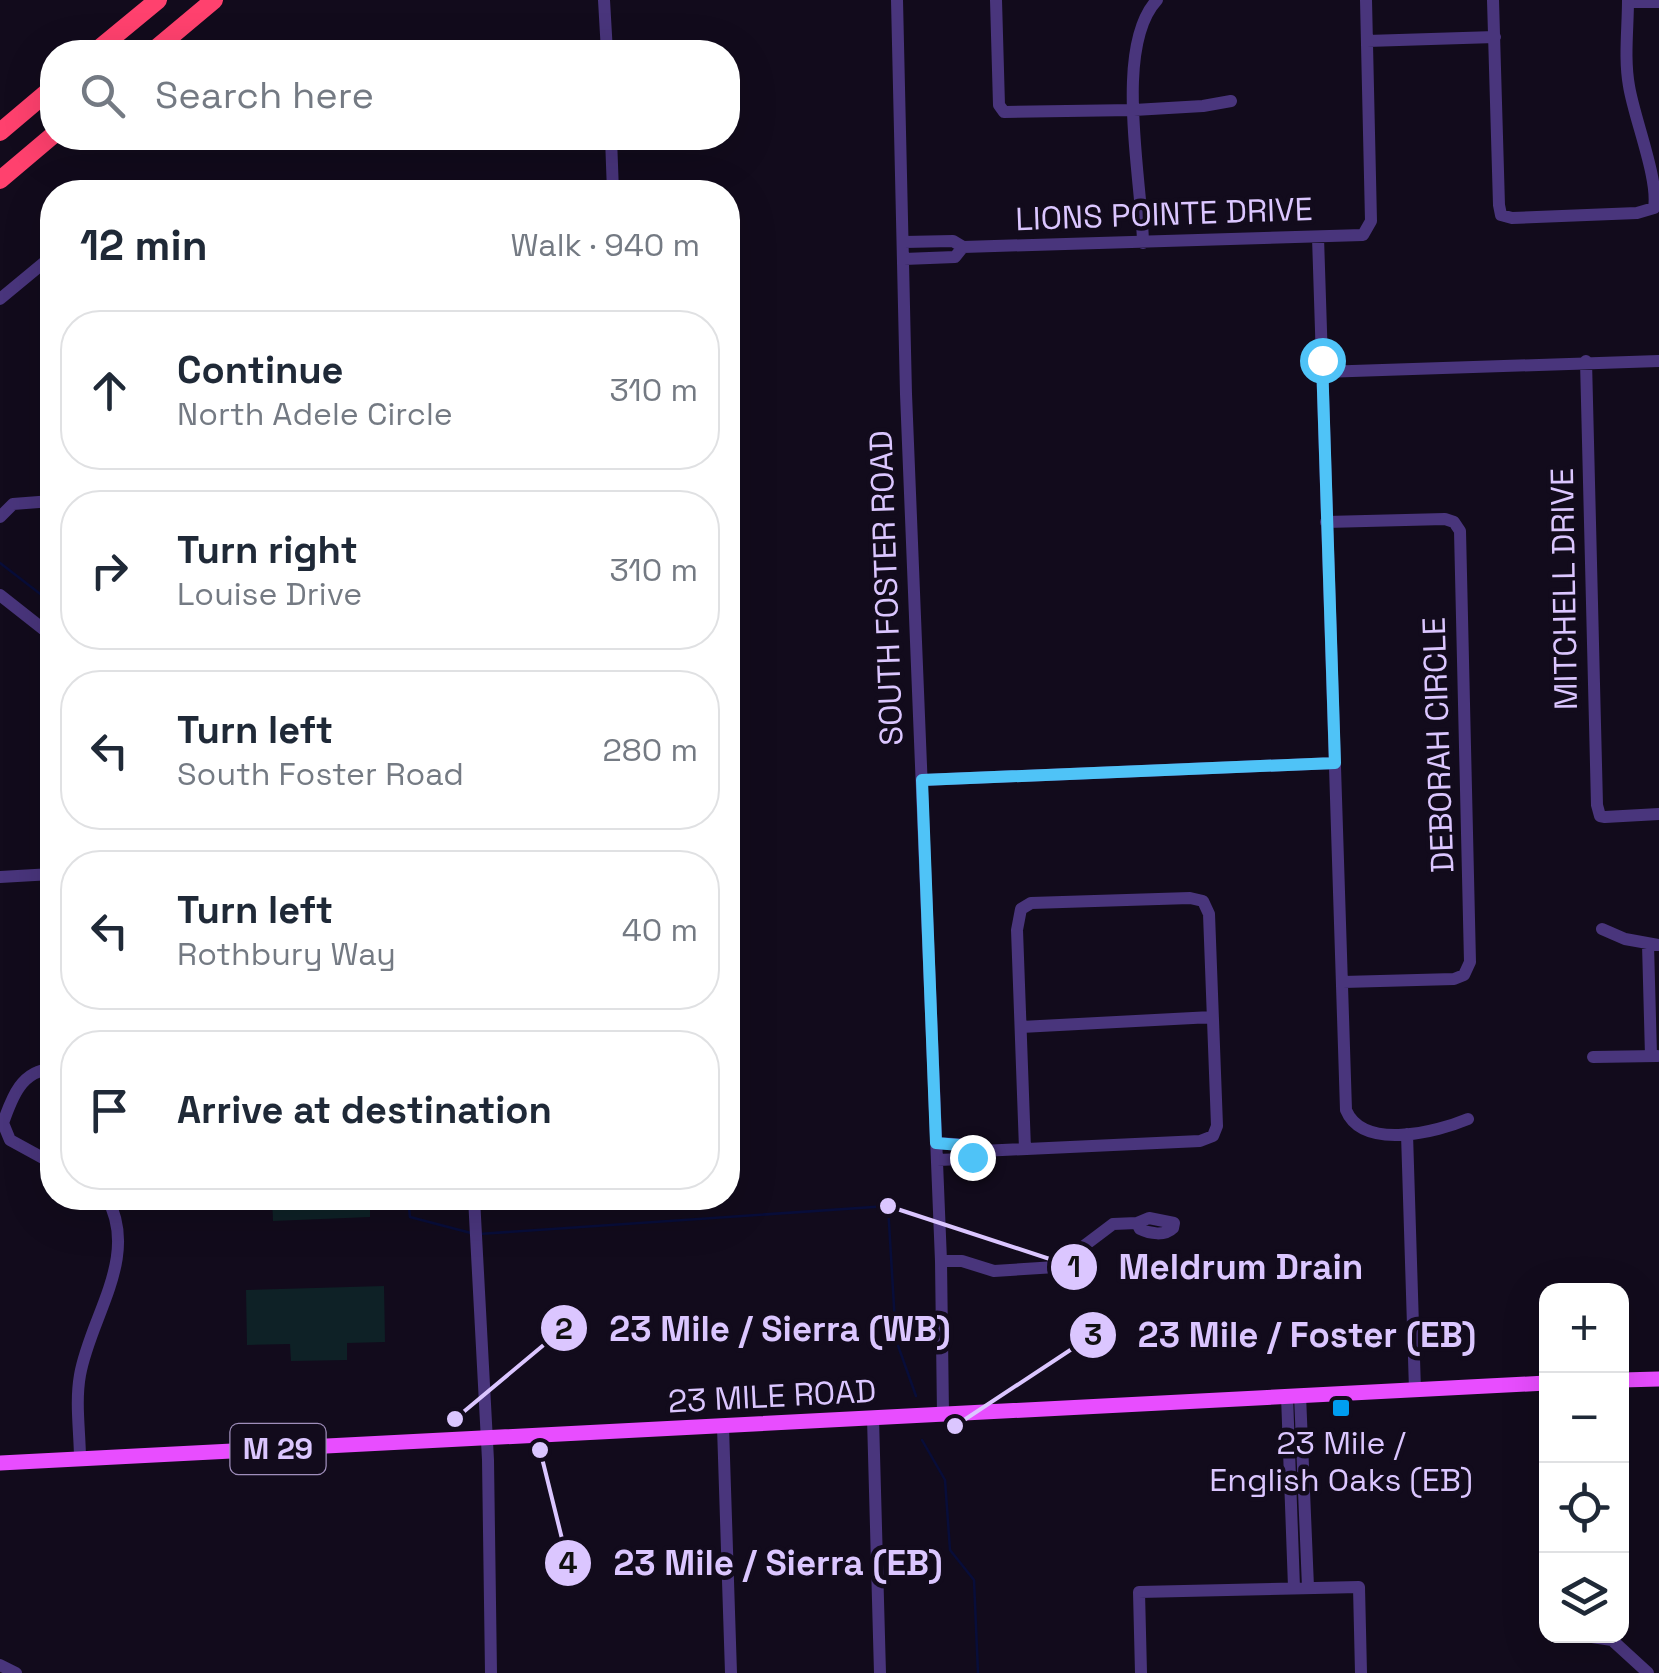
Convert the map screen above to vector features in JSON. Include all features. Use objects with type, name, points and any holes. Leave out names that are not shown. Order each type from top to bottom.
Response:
[{"type":"highway","points":[[110,40],[158,0]]},
{"type":"highway","points":[[166,40],[214,0]]},
{"type":"highway","points":[[0,132],[40,98]]},
{"type":"highway","points":[[0,180],[40,146]]},
{"type":"main road","points":[[1629,1380],[1659,1379]]},
{"type":"main road","name":"23 MILE ROAD","points":[[0,1463],[1539,1384]]},
{"type":"street","points":[[604,0],[606,40]]},
{"type":"street","name":"SOUTH FOSTER ROAD","points":[[897,0],[906,394],[944,1414]]},
{"type":"street","points":[[996,0],[1001,110],[1007,113],[1134,110],[1231,101]]},
{"type":"street","points":[[1143,243],[1134,48],[1142,22],[1157,0]]},
{"type":"street","points":[[1366,0],[1367,41],[1495,37]]},
{"type":"street","points":[[1493,0],[1501,215],[1512,218],[1637,213],[1657,202],[1629,87],[1628,1],[1659,2]]},
{"type":"street","name":"LIONS POINTE DRIVE","points":[[963,247],[1318,238],[1367,233],[1371,194],[1367,41]]},
{"type":"street","points":[[611,150],[613,180]]},
{"type":"street","points":[[1318,238],[1346,1110],[1362,1128],[1379,1134],[1442,1129],[1468,1119]]},
{"type":"street","points":[[904,242],[953,241],[963,247],[955,257],[904,259]]},
{"type":"street","points":[[0,298],[40,266]]},
{"type":"street","points":[[1322,372],[1659,361]]},
{"type":"street","name":"MITCHELL DRIVE","points":[[1586,362],[1597,806],[1600,816],[1659,814]]},
{"type":"street","points":[[0,517],[13,504],[40,502]]},
{"type":"street","name":"DEBORAH CIRCLE","points":[[1326,522],[1444,519],[1454,522],[1460,531],[1470,962],[1464,975],[1454,979],[1343,982]]},
{"type":"street","points":[[0,595],[40,627]]},
{"type":"street","points":[[922,780],[1335,763]]},
{"type":"street","points":[[0,877],[40,875]]},
{"type":"street","points":[[937,1160],[964,1159],[982,1151],[1200,1141],[1213,1136],[1218,1126],[1209,914],[1203,901],[1190,898],[1031,902],[1023,907],[1017,930],[1026,1148]]},
{"type":"street","points":[[1593,1057],[1655,1056],[1654,944],[1617,936],[1602,928]]},
{"type":"street","points":[[1021,1026],[1212,1017]]},
{"type":"street","points":[[40,1071],[26,1078],[3,1123],[10,1140],[40,1156]]},
{"type":"street","points":[[1407,1134],[1416,1390]]},
{"type":"street","points":[[936,1143],[971,1146],[982,1151]]},
{"type":"street","points":[[80,1460],[79,1378],[116,1264],[115,1220],[111,1210]]},
{"type":"street","points":[[475,1210],[486,1438],[491,1673]]},
{"type":"street","points":[[941,1261],[994,1271],[1056,1267],[1106,1227],[1119,1222],[1148,1218],[1174,1224]]},
{"type":"street","points":[[1293,1396],[1301,1587]]},
{"type":"street","points":[[873,1418],[880,1673]]},
{"type":"street","points":[[723,1427],[731,1673]]},
{"type":"street","points":[[1141,1673],[1139,1592],[1359,1587],[1361,1673]]},
{"type":"street","points":[[1615,1643],[1648,1673]]},
{"type":"street","points":[[0,1666],[16,1673]]},
{"type":"green space","points":[[273,1210],[370,1210],[370,1217],[273,1221]]},
{"type":"green space","points":[[384,1286],[385,1342],[347,1343],[347,1360],[291,1361],[290,1344],[247,1345],[246,1290]]},
{"type":"waterway","points":[[0,563],[40,594]]},
{"type":"waterway","points":[[479,1234],[888,1206],[896,1340],[916,1396]]},
{"type":"waterway","points":[[409,1210],[410,1217],[471,1233]]},
{"type":"waterway","points":[[922,1440],[945,1480],[950,1550],[974,1580],[978,1673]]},
{"type":"place","name":"Meldrum Drain","points":[[888,1206]]},
{"type":"place","name":"23 Mile / English Oaks (EB)","points":[[1341,1408]]},
{"type":"place","name":"23 Mile / Sierra (WB)","points":[[455,1419]]},
{"type":"place","name":"23 Mile / Foster (EB)","points":[[955,1426]]},
{"type":"place","name":"23 Mile / Sierra (EB)","points":[[540,1450]]},
{"type":"route","points":[[972,1157],[982,1151],[971,1146],[936,1143],[922,780],[1335,763],[1322,360]]}]
